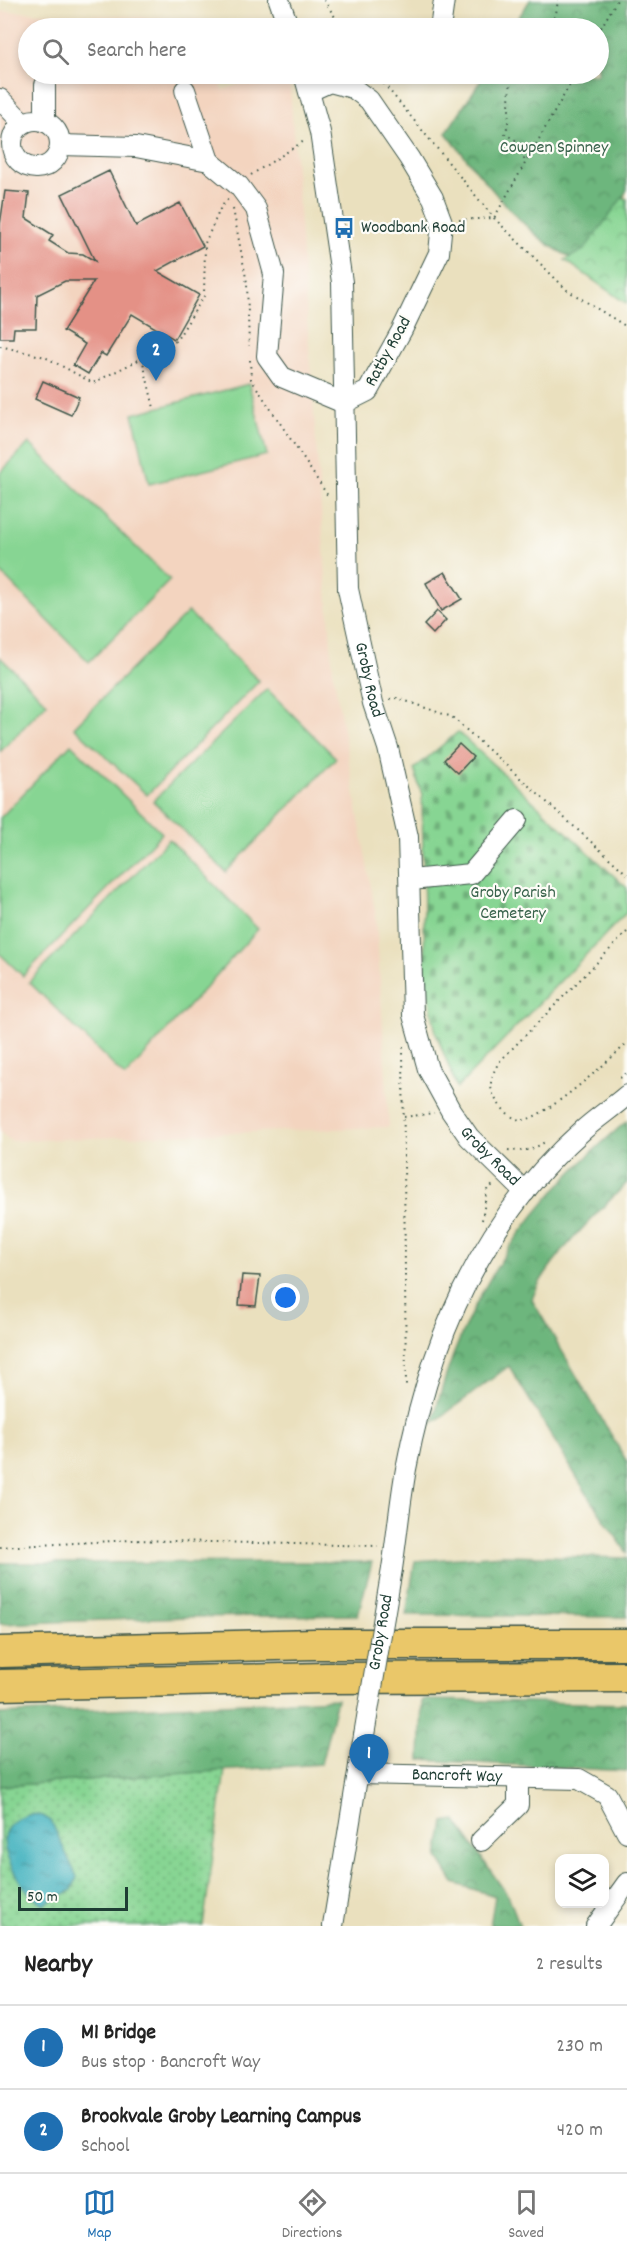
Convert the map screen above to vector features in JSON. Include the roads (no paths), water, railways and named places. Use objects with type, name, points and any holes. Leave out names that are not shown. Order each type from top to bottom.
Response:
[{"type":"highway","points":[[0,1652],[314,1644],[627,1644]]},
{"type":"highway","points":[[0,1685],[207,1680],[627,1677]]},
{"type":"street","points":[[279,0],[285,18]]},
{"type":"street","points":[[442,18],[444,0]]},
{"type":"street","name":"Ratby Road","points":[[308,84],[320,132],[342,282],[344,403],[368,392],[402,330],[439,253],[442,222],[433,198],[369,100],[353,88],[338,84]]},
{"type":"street","points":[[45,85],[45,122]]},
{"type":"street","points":[[185,90],[209,161]]},
{"type":"street","points":[[0,99],[23,123]]},
{"type":"street","points":[[30,120],[45,122],[56,131],[60,145],[58,152],[48,164],[34,167],[20,162],[6,142],[23,123],[30,120]]},
{"type":"street","points":[[60,145],[136,147],[209,161],[239,186],[256,209],[274,274],[267,356],[282,378],[344,403]]},
{"type":"street","name":"Groby Road","points":[[333,1926],[392,1569],[406,1470],[429,1371],[462,1287],[495,1232],[525,1192],[470,1137],[451,1111],[428,1069],[413,1015],[408,837],[400,795],[373,703],[348,589],[344,403]]},
{"type":"street","points":[[411,880],[471,874],[517,820]]},
{"type":"street","points":[[525,1192],[621,1089]]},
{"type":"street","name":"Bancroft Way","points":[[358,1774],[579,1779],[606,1795],[627,1833]]},
{"type":"street","name":"Bancroft Way","points":[[481,1841],[518,1805],[518,1778]]},
{"type":"street","points":[[596,1926],[627,1883]]},
{"type":"water","points":[[31,1814],[43,1816],[51,1821],[77,1877],[72,1890],[44,1904],[29,1893],[15,1874],[4,1842],[9,1826]]},
{"type":"place","name":"Woodbank Road","points":[[344,228]]},
{"type":"place","name":"Brookvale Groby Learning Campus","points":[[156,381]]},
{"type":"place","name":"M1 Bridge","points":[[369,1784]]},
{"type":"park label","name":"Cowpen Spinney","points":[[554,148]]},
{"type":"park label","name":"Groby Parish Cemetery","points":[[513,903]]}]
